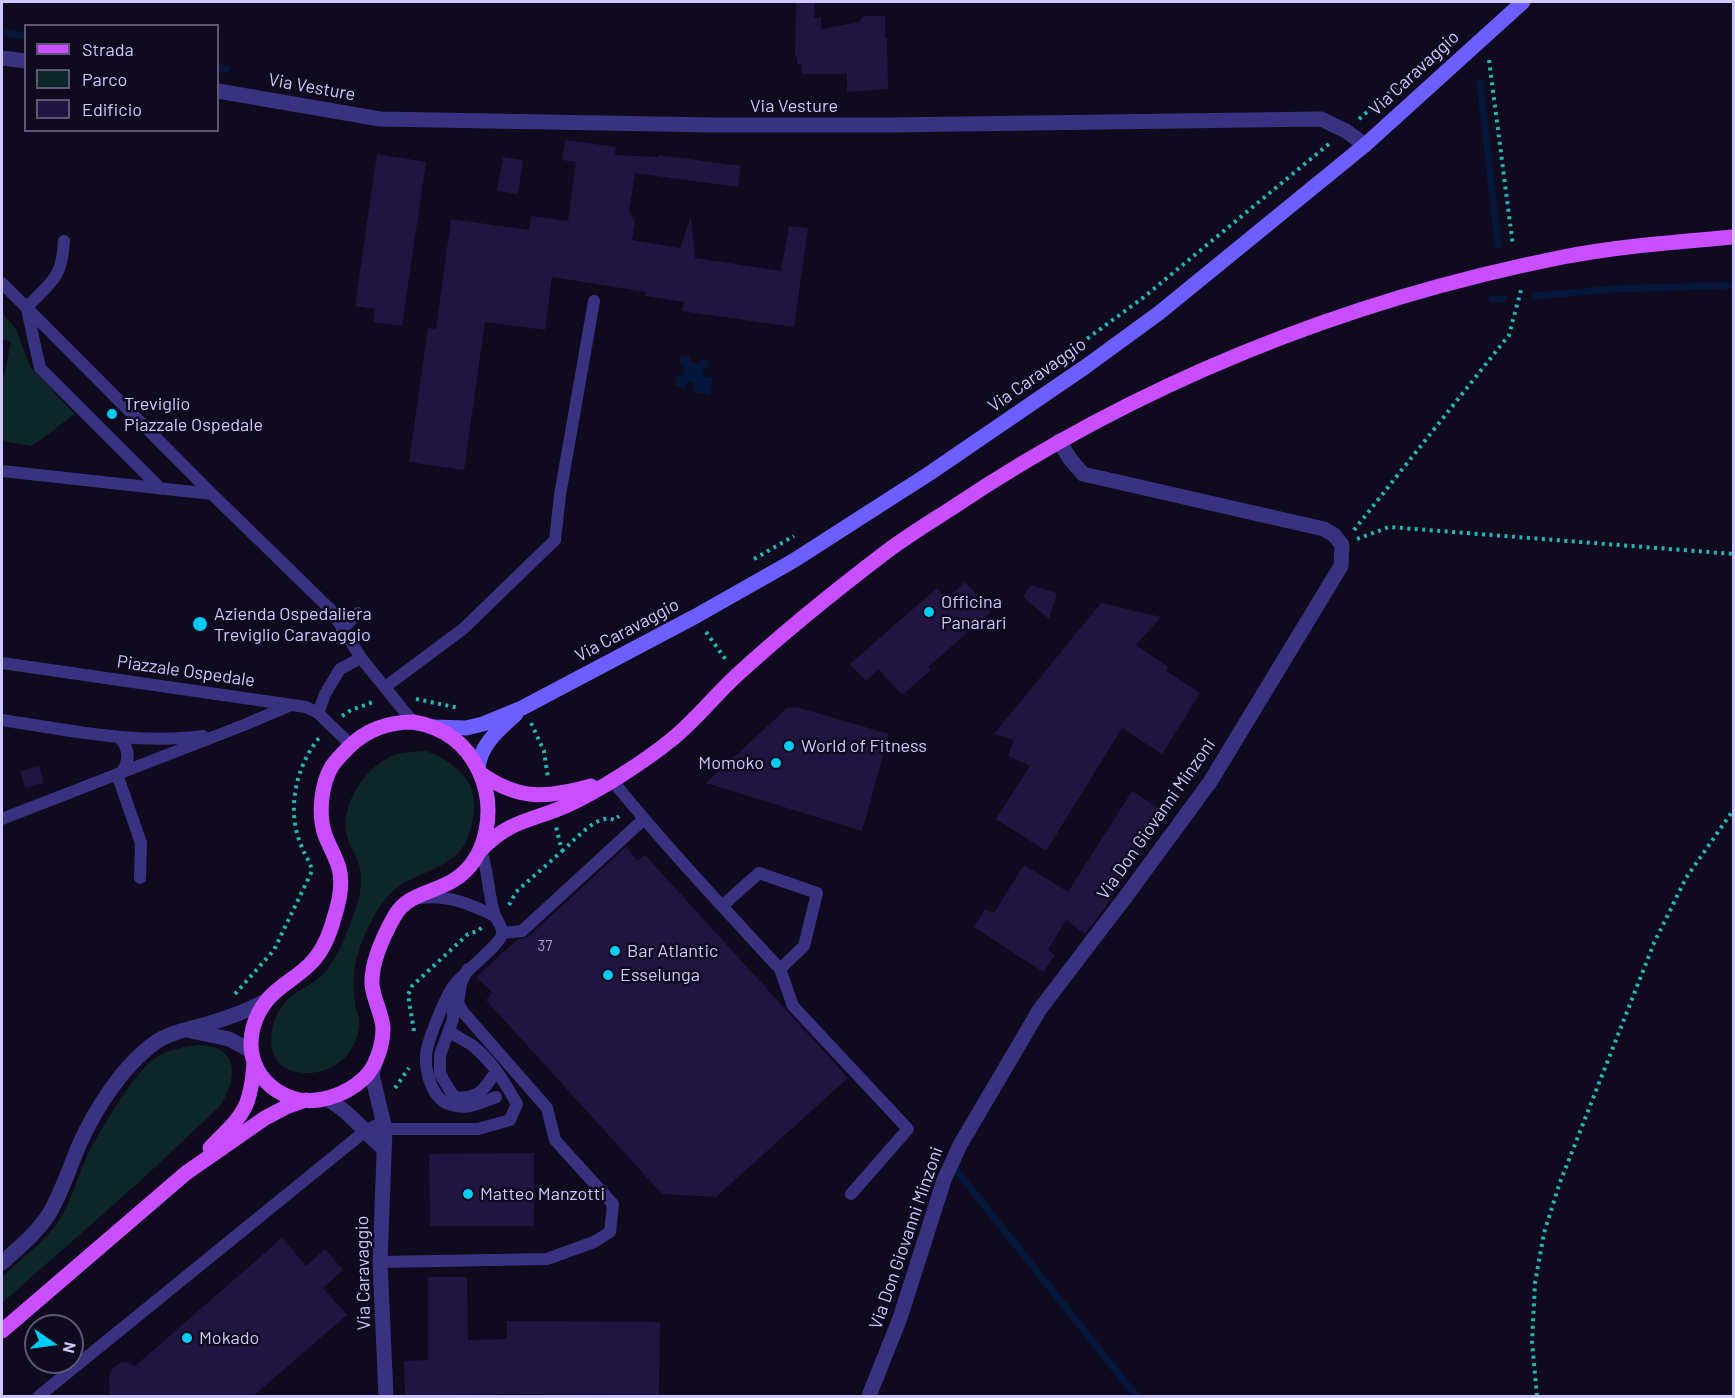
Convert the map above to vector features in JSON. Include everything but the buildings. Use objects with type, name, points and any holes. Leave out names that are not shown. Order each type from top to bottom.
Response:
[{"type":"main road","name":"Via Caravaggio","points":[[252,1058],[262,1078],[276,1090],[293,1098],[326,1099],[351,1088],[365,1078],[381,1048],[383,1028],[372,984],[376,960],[396,913],[411,899],[452,882],[474,862],[481,850],[501,831],[513,824],[567,806],[611,781],[672,740],[736,676],[888,550],[980,489],[1059,441],[1163,387],[1248,350],[1356,310],[1465,279],[1565,256],[1652,244],[1734,237]]},
{"type":"main road","name":"Via Caravaggio","points":[[186,1173],[243,1113],[250,1095],[252,1058],[250,1039],[254,1022],[266,1001],[277,989],[312,962],[334,920],[340,885],[339,870],[324,832],[321,807],[331,768],[351,745],[358,738],[381,726],[413,722],[433,727],[457,740],[479,770],[489,799],[488,821],[481,850]]},
{"type":"main road","name":"Via Caravaggio","points":[[479,770],[498,784],[529,795],[555,795],[611,781]]},
{"type":"main road","name":"Via Caravaggio","points":[[2,1330],[186,1173],[265,1118],[286,1107],[308,1100]]},
{"type":"street","name":"Via Caravaggio","points":[[433,727],[466,728],[483,724],[522,708],[793,561],[930,473],[1075,374],[1159,313],[1365,145],[1523,2]]},
{"type":"street","points":[[2,58],[24,61]]},
{"type":"street","name":"Via Vesture","points":[[219,91],[380,120],[879,125],[1321,120],[1346,131],[1365,145]]},
{"type":"street","points":[[1059,441],[1083,474],[1324,529],[1334,535],[1342,545]]},
{"type":"street","name":"Via Don Giovanni Minzoni","points":[[869,1396],[900,1318],[944,1180],[960,1145],[1040,1009],[1210,782],[1341,566],[1342,545]]},
{"type":"street","name":"Via Caravaggio","points":[[479,770],[479,759],[486,743],[522,708]]},
{"type":"street","points":[[2,1263],[39,1228],[49,1212],[93,1117],[126,1070],[142,1053],[158,1041],[182,1030],[247,1011],[266,1001]]},
{"type":"street","points":[[182,1030],[230,1039],[252,1058]]},
{"type":"street","name":"Via Caravaggio","points":[[376,1060],[372,1075],[384,1126],[380,1262],[386,1396]]},
{"type":"street","points":[[326,1099],[337,1104],[384,1149]]},
{"type":"lane","points":[[26,308],[58,276],[63,261],[64,242]]},
{"type":"lane","points":[[2,283],[212,495],[331,610],[361,658],[413,722]]},
{"type":"lane","points":[[388,692],[463,629],[555,540],[560,495],[594,301]]},
{"type":"lane","points":[[26,308],[40,368],[160,489]]},
{"type":"lane","points":[[2,471],[212,495]]},
{"type":"lane","points":[[342,630],[358,613]]},
{"type":"lane","points":[[318,713],[324,694],[340,669],[361,658]]},
{"type":"lane","name":"Piazzale Ospedale","points":[[2,663],[311,708],[351,745]]},
{"type":"lane","points":[[2,819],[292,705]]},
{"type":"lane","points":[[2,720],[119,737],[176,739],[222,734]]},
{"type":"lane","points":[[119,737],[128,755],[126,766],[119,774]]},
{"type":"lane","points":[[119,774],[141,843],[140,878]]},
{"type":"lane","points":[[611,781],[780,969],[793,1006],[908,1129],[851,1194]]},
{"type":"lane","points":[[502,933],[522,931],[644,819]]},
{"type":"lane","points":[[481,850],[495,916],[502,933],[495,946],[468,969],[453,986],[426,1054],[428,1075],[437,1095],[443,1102],[463,1108],[496,1097]]},
{"type":"lane","points":[[722,906],[759,873],[818,893],[804,946],[780,969]]},
{"type":"lane","points":[[407,903],[416,899],[444,897],[468,903],[495,916]]},
{"type":"lane","points":[[380,1262],[547,1259],[594,1242],[610,1232],[613,1204],[555,1140],[547,1108],[463,1012],[458,1003],[461,983],[468,969]]},
{"type":"lane","points":[[453,986],[453,1019],[440,1055],[440,1074],[454,1097],[476,1096],[486,1087],[492,1077]]},
{"type":"lane","points":[[39,1396],[364,1132],[384,1126],[478,1129],[510,1120],[517,1104],[502,1078],[485,1056],[449,1030]]},
{"type":"path","points":[[1068,353],[1144,297],[1346,131],[1449,41]]},
{"type":"path","points":[[1489,60],[1513,246]]},
{"type":"path","points":[[1342,545],[1509,335],[1521,290]]},
{"type":"path","points":[[1342,545],[1389,527],[1734,554]]},
{"type":"path","points":[[746,564],[795,535]]},
{"type":"path","points":[[696,615],[736,676]]},
{"type":"path","points":[[341,717],[388,692]]},
{"type":"path","points":[[409,698],[467,709]]},
{"type":"path","points":[[230,1000],[274,950],[312,871],[309,859],[300,844],[292,810],[297,783],[305,760],[322,734]]},
{"type":"path","points":[[562,851],[595,822],[605,818],[614,820],[632,804]]},
{"type":"path","points":[[1537,1396],[1532,1342],[1535,1283],[1544,1233],[1559,1185],[1654,943],[1686,878],[1734,809]]},
{"type":"green space","points":[[2,313],[16,329],[30,367],[75,414],[32,446],[2,441],[2,376],[4,376],[11,342],[2,339]]},
{"type":"green space","points":[[426,751],[459,770],[471,789],[474,812],[468,837],[462,848],[451,859],[397,887],[374,917],[362,941],[356,961],[354,991],[359,1023],[353,1047],[338,1064],[328,1069],[305,1073],[293,1071],[276,1059],[272,1050],[273,1028],[287,1000],[317,979],[331,964],[354,916],[361,877],[359,863],[348,840],[346,830],[348,808],[352,797],[364,778],[381,762],[398,754]]},
{"type":"green space","points":[[197,1045],[219,1049],[231,1063],[232,1077],[221,1105],[137,1184],[2,1303],[2,1277],[55,1227],[93,1146],[137,1077],[146,1066],[164,1053]]},
{"type":"water","points":[[681,356],[690,357],[690,362],[700,364],[701,360],[709,361],[708,369],[704,369],[703,376],[713,378],[710,395],[693,392],[694,382],[687,381],[686,388],[675,386],[677,375],[683,375],[684,366],[679,365]]},
{"type":"waterway","points":[[2,32],[24,36]]},
{"type":"waterway","points":[[219,68],[226,69]]},
{"type":"waterway","points":[[1480,82],[1498,245]]},
{"type":"waterway","points":[[1535,296],[1615,289],[1734,285]]},
{"type":"waterway","points":[[1492,299],[1504,299]]},
{"type":"waterway","points":[[953,1166],[1136,1396]]},
{"type":"place","name":"Treviglio Piazzale Ospedale","points":[[112,414]]},
{"type":"place","name":"Officina Panarari","points":[[929,612]]},
{"type":"place","name":"Azienda Ospedaliera Treviglio Caravaggio","points":[[200,624]]},
{"type":"place","name":"World of Fitness","points":[[789,746]]},
{"type":"place","name":"Momoko","points":[[776,763]]},
{"type":"place","name":"Bar Atlantic","points":[[615,951]]},
{"type":"place","name":"Esselunga","points":[[608,975]]},
{"type":"place","name":"Matteo Manzotti","points":[[468,1194]]},
{"type":"place","name":"Mokado","points":[[187,1338]]}]
